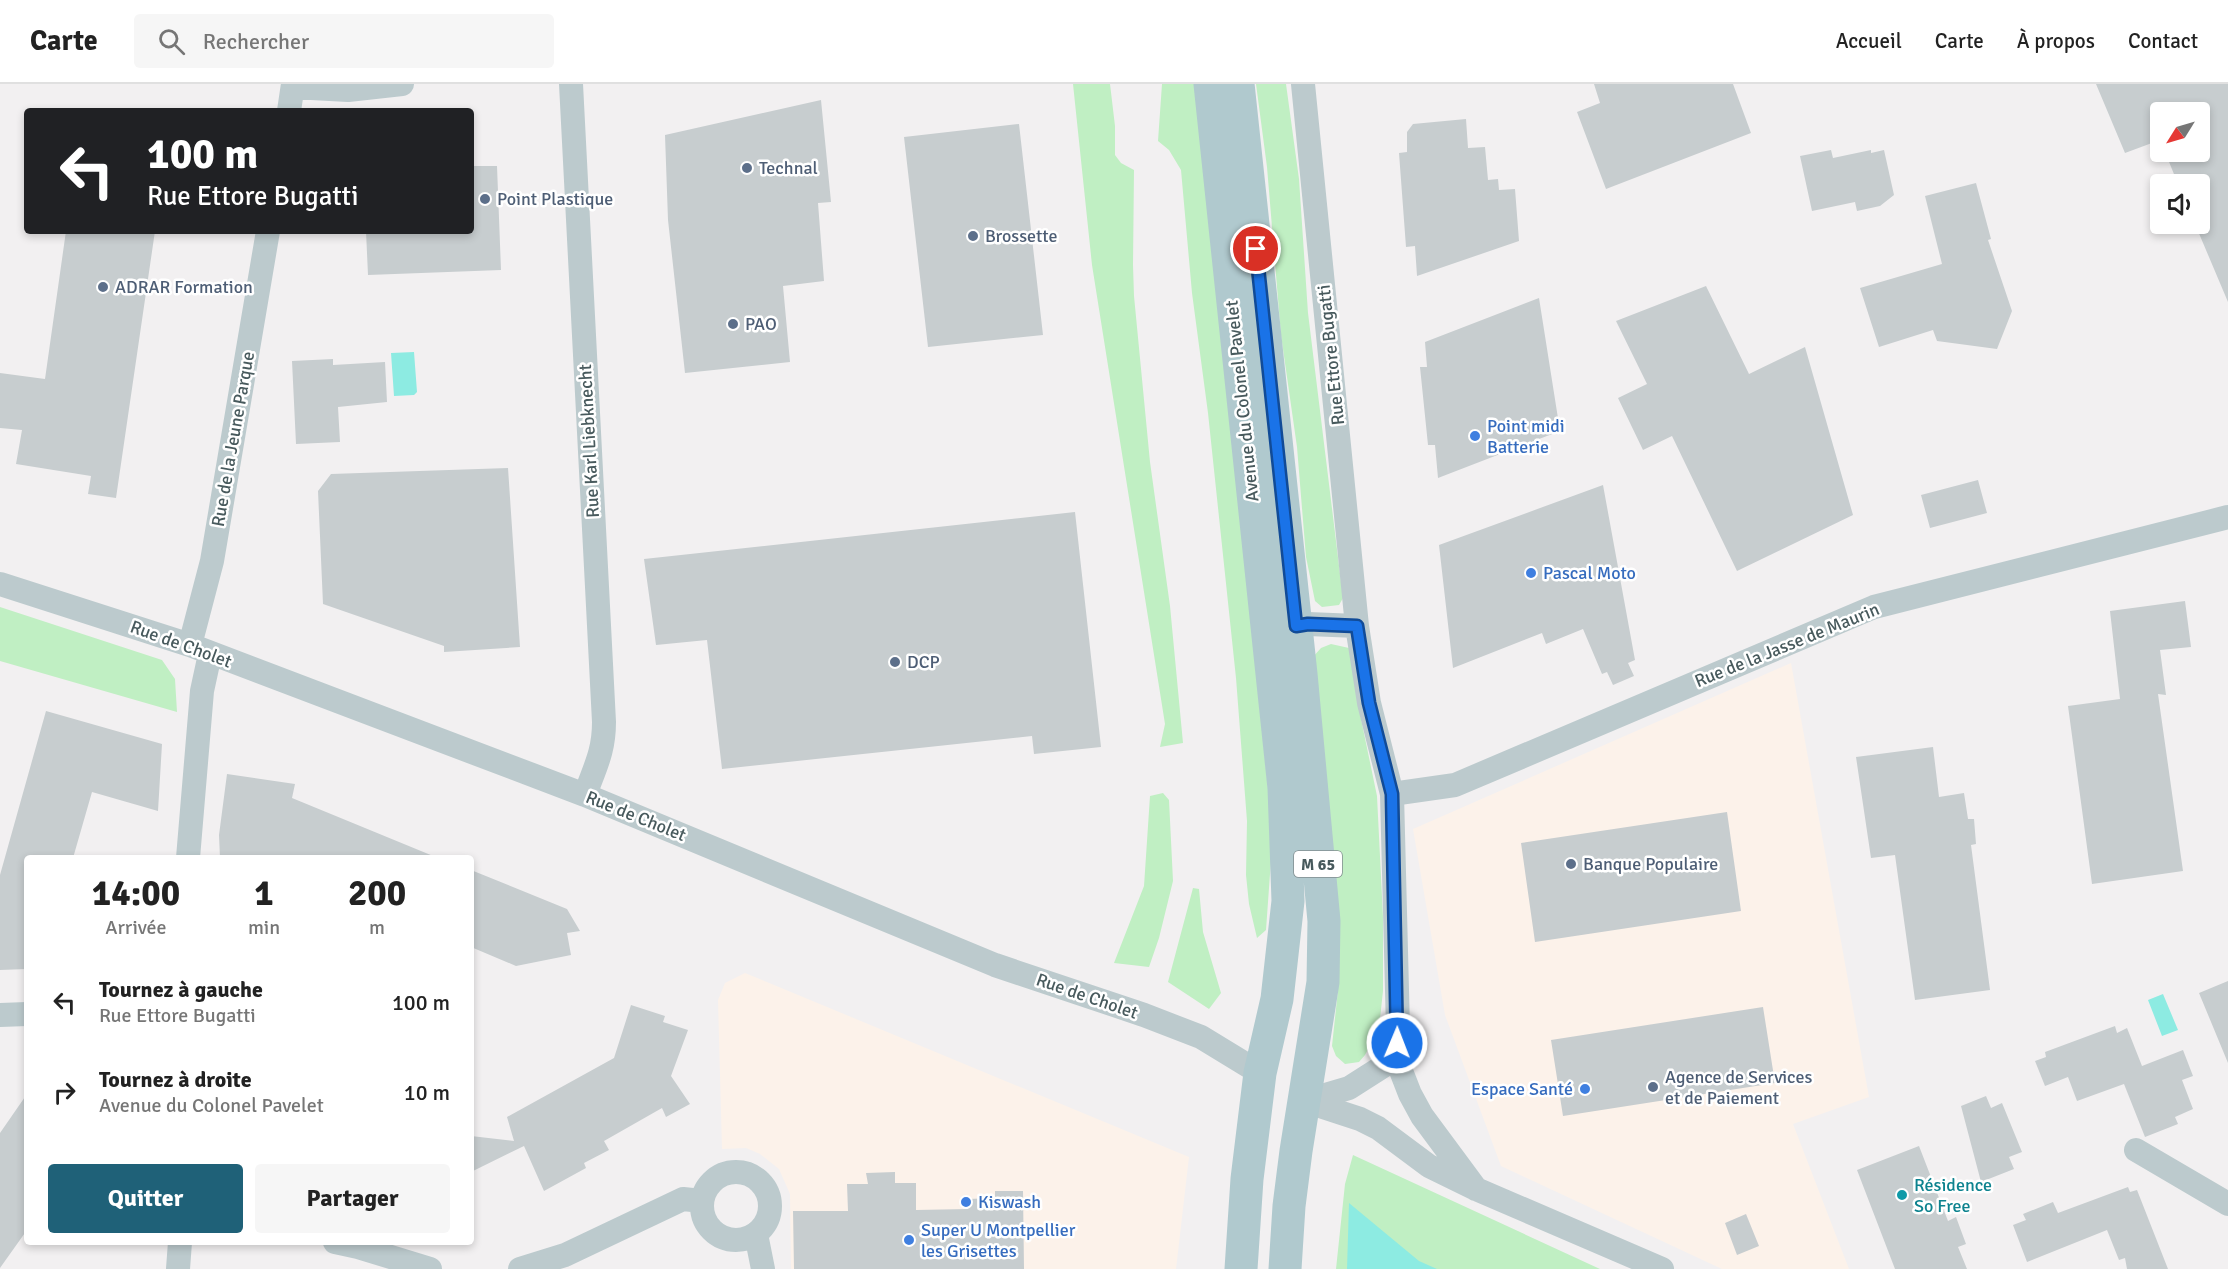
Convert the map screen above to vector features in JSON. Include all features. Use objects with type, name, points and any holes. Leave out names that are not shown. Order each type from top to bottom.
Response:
[{"type":"main road","name":"Avenue du Colonel Pavelet","points":[[1210,84],[1284,788],[1288,901],[1277,999],[1260,1073],[1247,1179],[1241,1269]]},
{"type":"main road","name":"Avenue du Colonel Pavelet","points":[[1238,84],[1296,626],[1324,921],[1323,982],[1289,1206],[1285,1269]]},
{"type":"main road","name":"Avenue du Colonel Pavelet","points":[[1272,682],[1283,650],[1296,626]]},
{"type":"main road","points":[[1260,1073],[1305,1101]]},
{"type":"street","points":[[289,108],[293,85],[348,90],[402,84]]},
{"type":"street","name":"Rue Karl Liebknecht","points":[[571,84],[604,722],[604,742],[600,758],[585,795]]},
{"type":"street","name":"Rue Ettore Bugatti","points":[[1303,84],[1357,626],[1369,703],[1392,794],[1398,1029],[1396,1058]]},
{"type":"street","name":"Rue de la Jeune Parque","points":[[188,855],[202,691],[200,650],[212,561],[267,234]]},
{"type":"street","name":"Rue de la Jasse de Maurin","points":[[1392,794],[1455,784],[1874,607],[2228,517]]},
{"type":"street","name":"Rue de Cholet","points":[[0,584],[200,650],[585,795],[995,965],[1144,1015],[1201,1037],[1260,1073]]},
{"type":"street","points":[[1296,626],[1308,624],[1357,626]]},
{"type":"street","points":[[0,1015],[24,1014]]},
{"type":"street","points":[[1305,1101],[1348,1088],[1396,1058],[1410,1094],[1422,1116],[1476,1189]]},
{"type":"street","points":[[1305,1101],[1360,1119],[1378,1128],[1429,1166],[1476,1189],[1662,1269]]},
{"type":"street","points":[[2136,1150],[2228,1204]]},
{"type":"street","points":[[741,1172],[757,1179],[768,1194],[770,1205],[769,1216],[764,1226],[756,1234],[746,1239],[734,1240],[723,1238],[713,1232],[702,1213],[702,1201],[709,1184],[724,1174],[741,1172]]},
{"type":"street","points":[[520,1269],[565,1255],[683,1199],[702,1201]]},
{"type":"street","points":[[756,1234],[763,1269]]},
{"type":"street","points":[[178,1269],[180,1245]]},
{"type":"street","points":[[352,1245],[430,1269]]},
{"type":"shaded area","points":[[1791,663],[1869,1097],[1793,1124],[1849,1269],[1722,1269],[1501,1166],[1445,1015],[1413,829]]},
{"type":"shaded area","points":[[745,973],[1189,1157],[1176,1269],[791,1269],[790,1194],[779,1169],[760,1154],[746,1148],[722,1149],[718,1000],[725,983]]},
{"type":"green space","points":[[1073,84],[1110,84],[1115,126],[1115,155],[1121,163],[1134,170],[1134,296],[1150,462],[1170,606],[1183,743],[1160,747],[1165,724],[1092,265]]},
{"type":"green space","points":[[1162,84],[1196,84],[1270,808],[1271,860],[1266,930],[1257,938],[1249,904],[1246,875],[1247,821],[1236,678],[1208,413],[1192,293],[1181,170],[1169,150],[1158,141]]},
{"type":"green space","points":[[1256,84],[1286,84],[1299,179],[1308,313],[1343,598],[1339,605],[1322,607],[1315,601],[1306,557],[1297,447],[1281,335],[1267,167]]},
{"type":"green space","points":[[0,607],[162,660],[175,679],[177,712],[0,661]]},
{"type":"green space","points":[[1331,644],[1349,648],[1377,796],[1383,917],[1383,991],[1379,1028],[1359,1062],[1345,1064],[1336,1056],[1332,1046],[1338,990],[1312,658],[1321,648]]},
{"type":"green space","points":[[1163,793],[1169,800],[1173,881],[1159,938],[1149,967],[1114,963],[1144,886],[1150,796]]},
{"type":"green space","points":[[1193,888],[1199,889],[1203,932],[1221,993],[1209,1009],[1168,982]]},
{"type":"green space","points":[[1353,1155],[1600,1269],[1336,1269],[1345,1184]]},
{"type":"water","points":[[414,352],[417,392],[414,395],[394,396],[391,353]]},
{"type":"water","points":[[2163,994],[2178,1030],[2162,1036],[2148,1000]]},
{"type":"water","points":[[1349,1203],[1419,1261],[1437,1269],[1347,1269]]},
{"type":"building","points":[[1594,84],[1733,84],[1751,133],[1606,189],[1577,112],[1600,103]]},
{"type":"building","points":[[2096,84],[2228,84],[2228,302],[2199,234],[2210,234],[2210,174],[2174,174],[2169,162],[2210,162],[2210,102],[2150,102],[2150,144],[2125,153]]},
{"type":"building","points":[[821,100],[831,202],[818,203],[824,281],[783,286],[790,362],[685,373],[668,220],[665,135]]},
{"type":"building","points":[[1466,119],[1468,148],[1485,147],[1488,180],[1498,179],[1499,190],[1515,189],[1519,241],[1417,276],[1415,246],[1406,247],[1399,153],[1407,152],[1407,132],[1413,124]]},
{"type":"building","name":"Brossette","points":[[1019,124],[1043,335],[928,347],[904,137]]},
{"type":"building","points":[[1831,150],[1833,158],[1871,150],[1871,153],[1884,150],[1894,195],[1880,206],[1857,211],[1855,202],[1812,211],[1800,156]]},
{"type":"building","name":"Point Plastique","points":[[474,166],[497,166],[501,270],[368,275],[366,234],[474,234]]},
{"type":"building","points":[[1976,183],[1991,239],[1988,240],[2012,311],[1997,349],[1937,341],[1933,330],[1879,347],[1860,288],[1942,264],[1925,196]]},
{"type":"building","points":[[66,234],[155,234],[116,498],[88,494],[91,476],[16,464],[22,430],[0,428],[0,373],[45,379]]},
{"type":"building","points":[[1706,286],[1749,374],[1805,347],[1853,515],[1737,571],[1672,436],[1643,450],[1618,398],[1647,384],[1616,321]]},
{"type":"building","points":[[1539,298],[1560,431],[1438,478],[1435,445],[1428,445],[1420,367],[1427,367],[1425,342]]},
{"type":"building","points":[[333,359],[333,365],[385,362],[387,402],[338,407],[340,442],[296,444],[292,361]]},
{"type":"building","points":[[508,468],[520,647],[444,652],[444,646],[323,604],[318,491],[331,474]]},
{"type":"building","points":[[1978,480],[1987,513],[1930,528],[1921,495]]},
{"type":"building","name":"Pascal Moto","points":[[1603,485],[1635,660],[1628,663],[1634,676],[1613,685],[1607,672],[1602,674],[1583,629],[1546,644],[1542,633],[1453,668],[1439,545]]},
{"type":"building","name":"DCP","points":[[1075,512],[1101,747],[1034,754],[1032,736],[722,769],[707,640],[656,645],[644,559]]},
{"type":"building","points":[[2185,601],[2191,647],[2160,650],[2166,695],[2158,694],[2183,871],[2092,884],[2068,706],[2120,699],[2110,611]]},
{"type":"building","points":[[46,711],[162,744],[158,811],[92,792],[74,855],[24,855],[24,969],[0,970],[0,875]]},
{"type":"building","points":[[1933,747],[1939,797],[1964,793],[1968,819],[1974,819],[1976,844],[1971,845],[1990,990],[1915,1000],[1895,855],[1871,858],[1856,757]]},
{"type":"building","points":[[227,774],[295,784],[292,798],[431,855],[220,855],[219,835]]},
{"type":"building","points":[[1727,812],[1741,911],[1535,942],[1521,843]]},
{"type":"building","points":[[474,871],[567,909],[580,931],[567,933],[571,955],[516,966],[474,948]]},
{"type":"building","points":[[2228,981],[2228,1063],[2199,993]]},
{"type":"building","points":[[631,1005],[665,1016],[663,1022],[688,1030],[671,1076],[690,1104],[666,1117],[662,1108],[604,1141],[609,1150],[584,1163],[586,1168],[544,1191],[524,1146],[474,1171],[474,1136],[514,1141],[507,1117],[614,1058]]},
{"type":"building","points":[[1763,1007],[1775,1083],[1563,1116],[1551,1040]]},
{"type":"building","points":[[2115,1026],[2117,1033],[2127,1028],[2142,1066],[2183,1050],[2193,1076],[2182,1080],[2193,1109],[2175,1117],[2178,1124],[2145,1137],[2124,1084],[2077,1101],[2068,1077],[2045,1086],[2035,1061],[2046,1057],[2045,1052]]},
{"type":"building","points":[[1986,1096],[1991,1108],[2002,1103],[2022,1152],[2009,1157],[2014,1169],[1981,1182],[1961,1106]]},
{"type":"building","points":[[24,1098],[24,1234],[0,1268],[0,1133]]},
{"type":"building","name":"Résidence So Free","points":[[1919,1146],[1948,1221],[1956,1217],[1966,1244],[1958,1247],[1967,1269],[1895,1269],[1857,1170]]},
{"type":"building","name":"Super U Montpellier les Grisettes","points":[[895,1172],[895,1183],[916,1183],[916,1210],[968,1209],[968,1199],[995,1198],[995,1191],[1023,1191],[1024,1269],[794,1269],[793,1211],[848,1211],[847,1184],[868,1184],[866,1173]]},
{"type":"building","points":[[2128,1187],[2130,1192],[2137,1190],[2168,1269],[2127,1269],[2125,1258],[2119,1260],[2107,1230],[2027,1262],[2013,1225],[2026,1220],[2023,1214],[2053,1202],[2058,1213]]},
{"type":"building","points":[[1746,1214],[1759,1246],[1737,1255],[1725,1223]]},
{"type":"place","name":"Technal","points":[[747,168]]},
{"type":"place","name":"Point Plastique","points":[[485,199]]},
{"type":"place","name":"Brossette","points":[[973,236]]},
{"type":"place","name":"ADRAR Formation","points":[[103,287]]},
{"type":"place","name":"PAO","points":[[733,324]]},
{"type":"place","name":"Point midi Batterie","points":[[1475,436]]},
{"type":"place","name":"Pascal Moto","points":[[1531,573]]},
{"type":"place","name":"DCP","points":[[895,662]]},
{"type":"place","name":"Banque Populaire","points":[[1571,864]]},
{"type":"place","name":"Agence de Services et de Paiement","points":[[1653,1087]]},
{"type":"place","name":"Espace Santé","points":[[1585,1089]]},
{"type":"place","name":"Résidence So Free","points":[[1902,1195]]},
{"type":"place","name":"Kiswash","points":[[966,1202]]},
{"type":"place","name":"Super U Montpellier les Grisettes","points":[[909,1240]]},
{"type":"route","points":[[1256,249],[1296,626],[1308,624],[1357,626],[1374,727],[1392,794],[1397,1043]]}]
